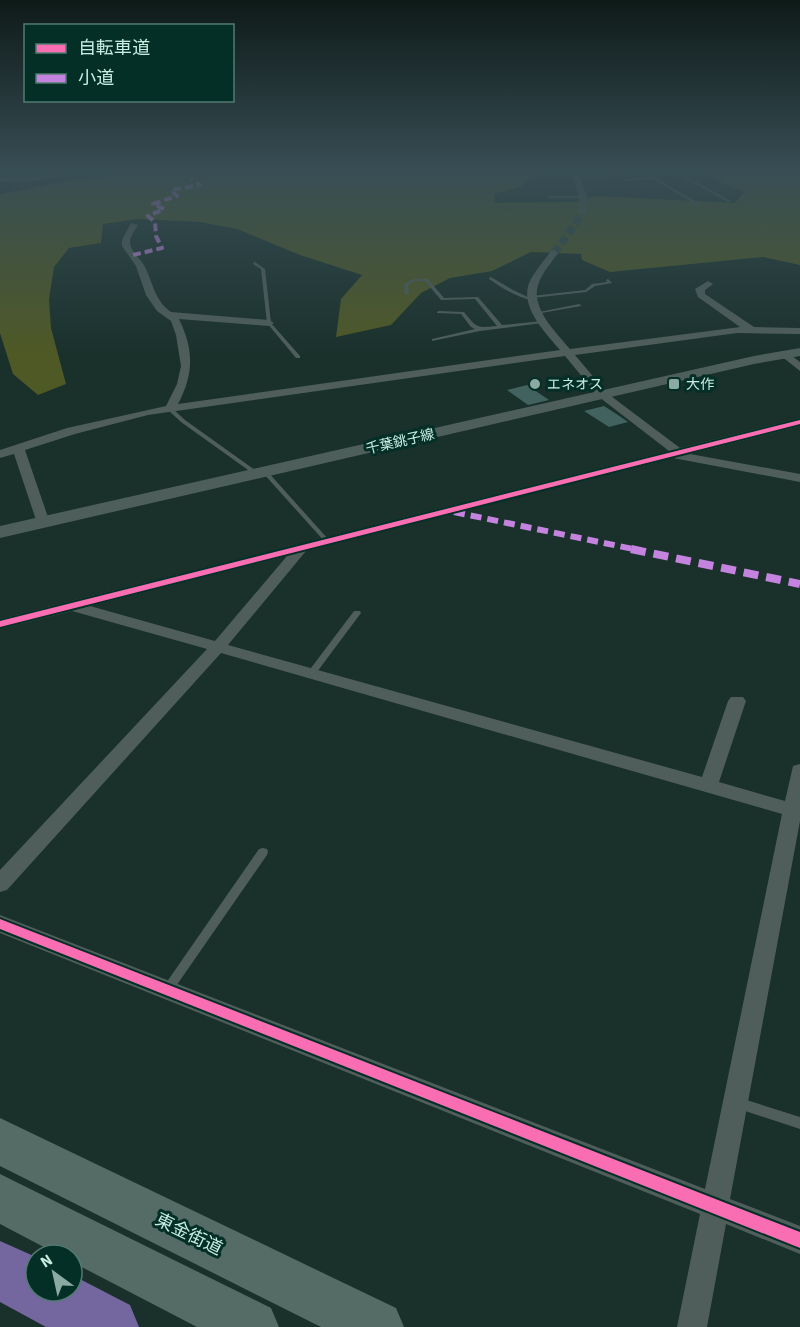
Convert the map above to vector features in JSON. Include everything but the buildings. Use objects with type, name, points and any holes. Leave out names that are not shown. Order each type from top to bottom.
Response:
[{"type":"highway","name":"東金街道","points":[[0,1141],[377,1327]]},
{"type":"highway","points":[[0,1198],[252,1327]]},
{"type":"street","points":[[131,232],[126,240],[126,246],[140,266],[151,295],[160,309],[175,320],[181,335],[186,366],[183,384],[170,409]]},
{"type":"street","points":[[554,253],[534,283],[532,298],[539,318],[603,395],[673,453],[800,478]]},
{"type":"street","points":[[708,284],[700,289],[701,295],[751,330]]},
{"type":"street","points":[[169,315],[269,323]]},
{"type":"street","points":[[0,454],[111,420],[170,409],[751,330],[800,331]]},
{"type":"street","points":[[793,353],[800,368]]},
{"type":"street","name":"千葉銚子線","points":[[0,532],[793,353]]},
{"type":"street","points":[[0,624],[800,422]]},
{"type":"street","points":[[18,447],[43,523]]},
{"type":"street","points":[[0,884],[218,647],[302,548]]},
{"type":"street","points":[[72,606],[797,811]]},
{"type":"street","points":[[708,786],[737,701]]},
{"type":"street","points":[[692,1327],[797,811],[800,771]]},
{"type":"street","points":[[0,924],[800,1240]]},
{"type":"lane","points":[[255,263],[263,269],[269,323],[298,357]]},
{"type":"lane","points":[[491,278],[504,288],[509,288],[523,297],[532,298],[586,291],[594,285],[610,283],[608,280]]},
{"type":"lane","points":[[407,294],[406,284],[414,280],[426,280],[443,299],[476,298],[500,326]]},
{"type":"lane","points":[[434,340],[539,318],[579,305]]},
{"type":"lane","points":[[439,312],[462,313],[473,326],[480,329]]},
{"type":"lane","points":[[170,409],[183,421],[261,473],[327,541]]},
{"type":"lane","points":[[311,674],[357,613]]},
{"type":"lane","points":[[168,990],[262,852]]},
{"type":"lane","points":[[736,1103],[800,1123]]},
{"type":"green space","points":[[0,232],[102,232],[101,243],[69,248],[54,267],[49,299],[51,328],[66,384],[38,395],[13,374],[0,333]]},
{"type":"green space","points":[[244,232],[800,232],[800,265],[763,257],[610,272],[582,260],[581,254],[531,252],[492,271],[450,278],[421,293],[391,325],[336,337],[341,299],[362,275],[300,255]]},
{"type":"waterway","points":[[0,1270],[24,1283]]},
{"type":"waterway","points":[[63,1303],[108,1327]]},
{"type":"tunnel","points":[[554,253],[569,232]]},
{"type":"marked path","points":[[133,255],[162,248],[155,232]]},
{"type":"marked path","points":[[454,512],[800,584]]},
{"type":"cycle path","points":[[0,624],[800,422]]},
{"type":"cycle path","points":[[0,924],[800,1240]]},
{"type":"place","name":"エネオス","points":[[535,384]]},
{"type":"place","name":"大作","points":[[674,384]]}]
